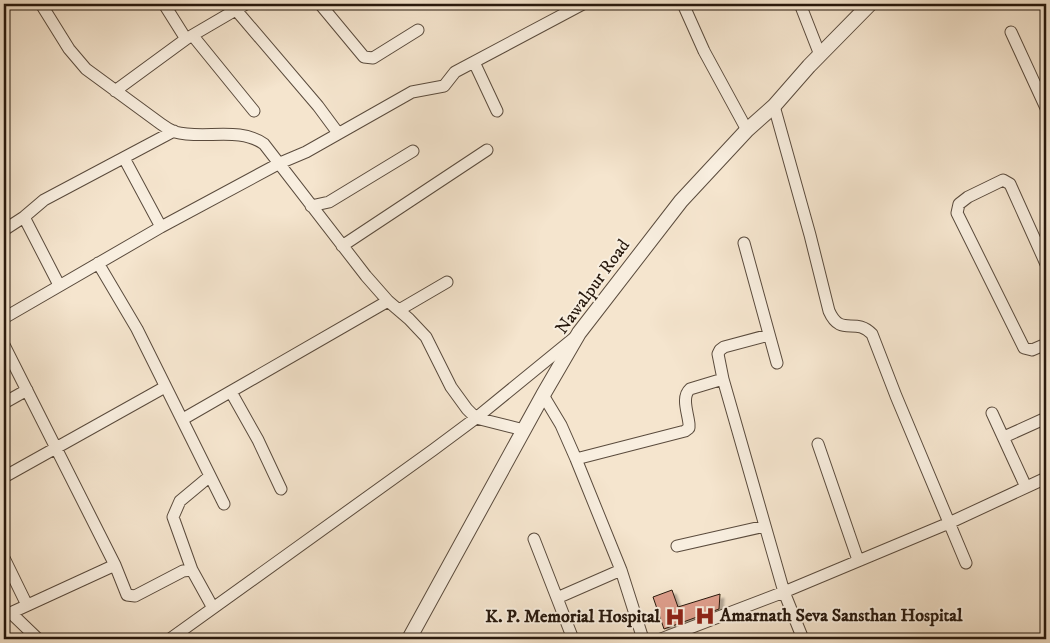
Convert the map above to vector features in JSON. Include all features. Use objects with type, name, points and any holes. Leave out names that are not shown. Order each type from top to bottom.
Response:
[{"type":"street","points":[[41,4],[86,69],[161,124],[174,131],[190,134],[249,136],[264,144],[342,246],[388,300],[426,337],[460,401],[476,418],[524,430]]},
{"type":"street","points":[[164,4],[190,38],[254,111]]},
{"type":"street","points":[[115,91],[190,38],[246,4]]},
{"type":"street","points":[[320,4],[364,57],[373,58],[418,30]]},
{"type":"street","points":[[4,318],[161,227],[280,163],[306,152],[412,92],[444,86],[455,72],[584,4]]},
{"type":"street","points":[[683,4],[704,51],[747,130]]},
{"type":"street","points":[[800,4],[820,55]]},
{"type":"street","name":"Nawalpur Road","points":[[410,639],[543,395],[579,333],[681,201],[747,130],[774,106],[870,4]]},
{"type":"street","points":[[236,10],[318,106],[338,133]]},
{"type":"street","points":[[1011,32],[1046,108]]},
{"type":"street","points":[[474,62],[497,111]]},
{"type":"street","points":[[774,106],[833,321],[841,326],[860,326],[872,334],[966,563]]},
{"type":"street","points":[[4,230],[44,200],[174,131]]},
{"type":"street","points":[[342,246],[487,150]]},
{"type":"street","points":[[311,206],[329,202],[413,151]]},
{"type":"street","points":[[124,158],[161,227]]},
{"type":"street","points":[[1046,264],[1010,184],[1003,180],[968,197],[959,204],[956,213],[1024,348],[1032,350],[1046,344]]},
{"type":"street","points":[[24,216],[59,285]]},
{"type":"street","points":[[744,243],[777,363]]},
{"type":"street","points":[[98,263],[138,329],[224,504]]},
{"type":"street","points":[[399,310],[447,282]]},
{"type":"street","points":[[182,419],[388,300]]},
{"type":"street","points":[[170,639],[476,418],[579,333]]},
{"type":"street","points":[[770,335],[724,347],[718,354],[723,379],[784,592],[803,639]]},
{"type":"street","points":[[4,345],[115,565],[123,589],[127,594],[135,596],[184,572],[192,570]]},
{"type":"street","points":[[576,459],[689,428],[686,392],[690,389],[723,379]]},
{"type":"street","points":[[4,478],[165,387]]},
{"type":"street","points":[[4,403],[27,390]]},
{"type":"street","points":[[231,392],[258,440],[280,490]]},
{"type":"street","points":[[543,395],[576,459],[621,570],[643,639]]},
{"type":"street","points":[[992,413],[1026,487]]},
{"type":"street","points":[[1004,437],[1046,418]]},
{"type":"street","points":[[818,444],[858,560]]},
{"type":"street","points":[[210,476],[180,501],[173,517],[192,570],[213,608]]},
{"type":"street","points":[[661,639],[784,592],[949,523],[1046,478]]},
{"type":"street","points":[[677,546],[765,526]]},
{"type":"street","points":[[534,540],[574,639]]},
{"type":"street","points":[[4,558],[28,605]]},
{"type":"street","points":[[38,639],[7,615],[115,565]]},
{"type":"street","points":[[557,598],[621,570]]},
{"type":"building","points":[[672,590],[678,607],[720,594],[719,609],[664,629],[653,597]]},
{"type":"place","name":"Amarnath Seva Sansthan Hospital","points":[[705,616]]},
{"type":"place","name":"K. P. Memorial Hospital","points":[[675,617]]}]
